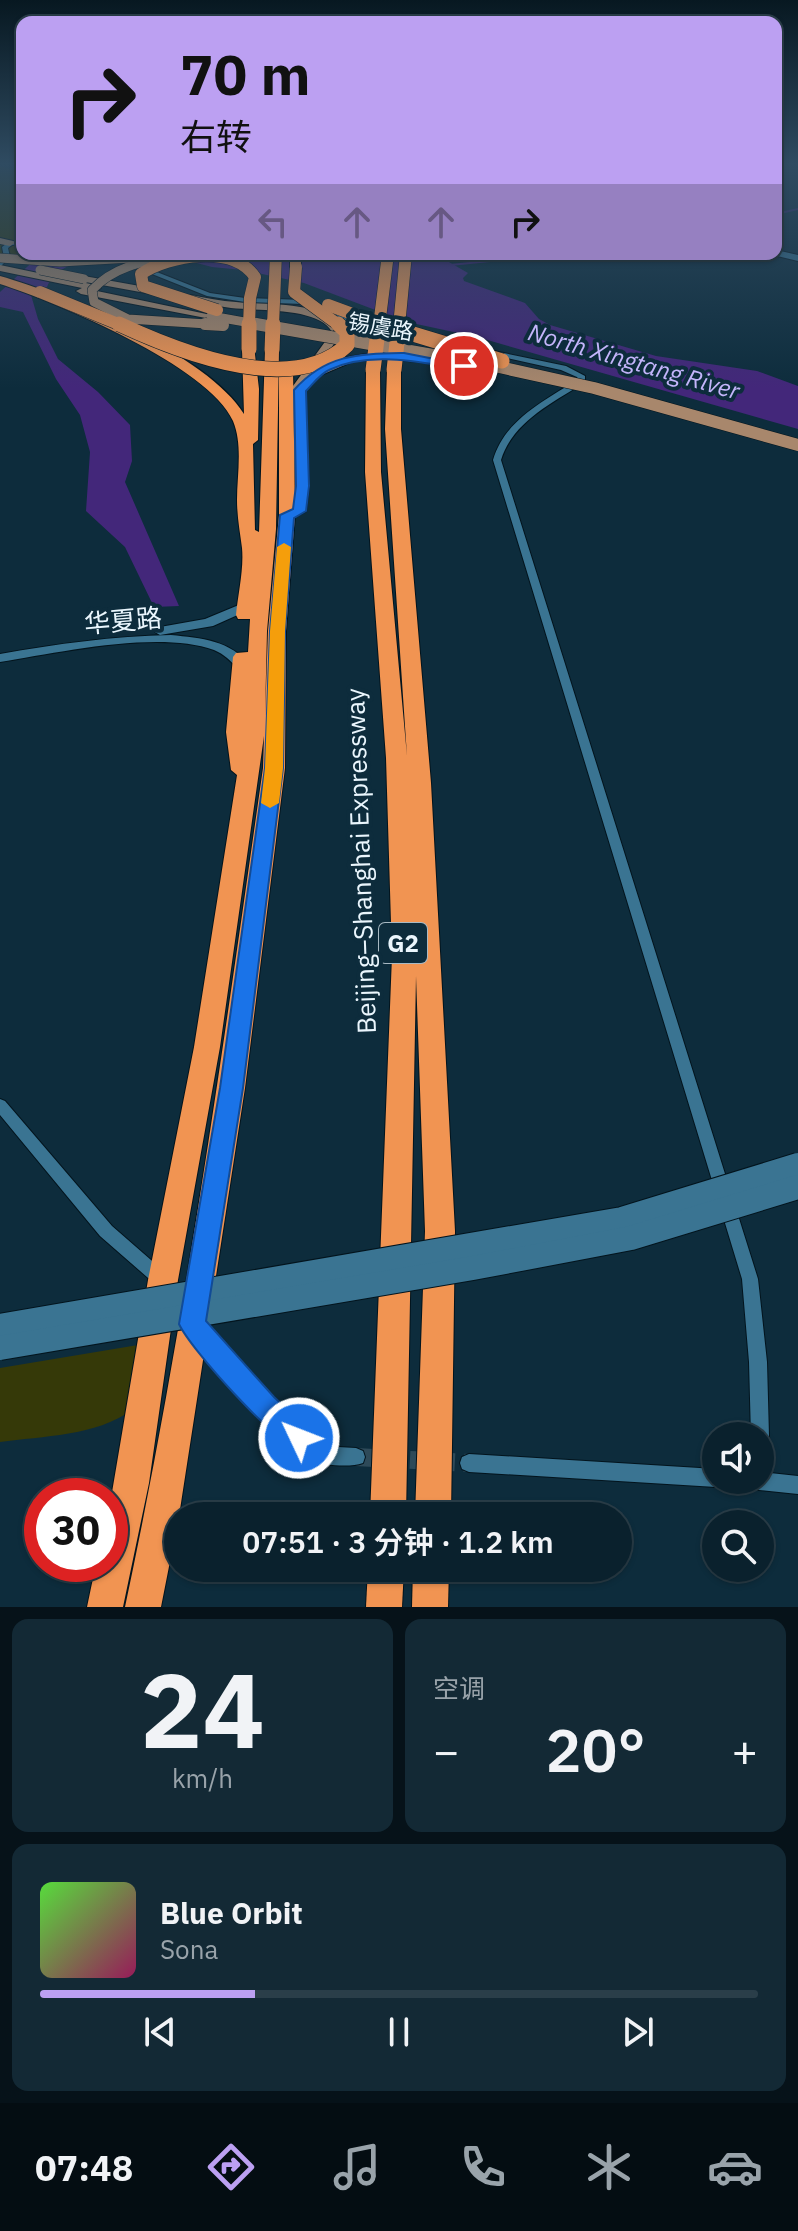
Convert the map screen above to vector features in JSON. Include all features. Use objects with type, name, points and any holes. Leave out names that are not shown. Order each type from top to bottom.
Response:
[{"type":"highway","points":[[178,260],[156,264],[141,274],[143,286],[217,310]]},
{"type":"highway","points":[[143,1607],[161,1520],[231,1088],[274,768],[277,631],[287,515],[269,350],[250,298],[255,277],[249,268],[221,260]]},
{"type":"highway","points":[[105,1607],[132,1483],[163,1280],[207,1047],[254,736],[258,631],[268,529],[256,472],[276,260]]},
{"type":"highway","points":[[269,350],[286,260]]},
{"type":"highway","points":[[40,292],[201,360],[245,369],[293,367],[330,357],[347,345],[347,332],[341,325],[310,307],[294,292],[296,260]]},
{"type":"highway","points":[[296,260],[305,292],[334,308],[405,333],[502,361]]},
{"type":"highway","name":"Beijing–Shanghai Expressway","points":[[388,260],[384,370],[373,472],[397,758],[404,956],[388,1502]]},
{"type":"highway","name":"Beijing–Shanghai Expressway","points":[[405,260],[384,370],[393,429],[420,783],[440,1231],[433,1502]]},
{"type":"highway","points":[[0,268],[139,342],[220,392],[234,408],[259,480],[250,548],[236,732],[246,795]]},
{"type":"highway","points":[[250,548],[243,500],[256,472]]},
{"type":"highway","points":[[384,1607],[385,1582]]},
{"type":"highway","points":[[430,1607],[431,1582]]},
{"type":"main road","points":[[0,268],[86,260]]},
{"type":"main road","points":[[158,260],[125,268],[102,278],[92,290],[94,302],[114,314],[148,322],[302,332]]},
{"type":"main road","points":[[0,268],[84,279],[216,303],[290,309],[331,322],[337,335],[304,373],[300,390],[302,486],[299,511],[287,515]]},
{"type":"main road","name":"锡虞路","points":[[0,268],[502,361],[578,378],[798,438]]},
{"type":"main road","name":"锡虞路","points":[[0,268],[302,332],[490,365],[594,388],[798,447]]},
{"type":"main road","points":[[300,390],[323,368],[358,358],[404,357],[464,366],[608,398],[798,447]]},
{"type":"main road","name":"华夏路","points":[[0,650],[188,628],[225,617],[246,606]]},
{"type":"main road","name":"华夏路","points":[[0,658],[174,639],[219,647],[234,655],[243,666]]},
{"type":"main road","points":[[0,1326],[622,1219],[798,1165]]},
{"type":"main road","points":[[0,1348],[473,1268],[631,1238],[798,1187]]},
{"type":"street","points":[[0,268],[6,262],[5,242]]},
{"type":"street","points":[[113,260],[209,295],[315,304],[362,326],[421,332],[563,368],[581,376],[582,380],[510,433],[499,445],[497,460],[750,1279],[758,1362],[756,1422]]},
{"type":"street","points":[[0,1105],[106,1231],[163,1280],[192,1324],[264,1406],[316,1454],[356,1457]]},
{"type":"street","points":[[469,1463],[702,1477]]},
{"type":"street","points":[[774,1482],[798,1485]]},
{"type":"green space","points":[[0,239],[16,239],[16,257],[0,256]]},
{"type":"green space","points":[[144,1344],[132,1410],[118,1419],[86,1430],[0,1442],[0,1368]]},
{"type":"water","points":[[35,260],[80,260],[67,266],[47,287],[31,295],[38,319],[58,359],[98,392],[130,425],[132,461],[125,482],[179,606],[154,607],[125,547],[86,511],[90,452],[80,415],[56,379],[23,312],[0,307],[0,292]]},
{"type":"water","name":"North Xingtang River","points":[[185,260],[445,260],[468,273],[464,281],[525,303],[539,319],[550,325],[656,356],[757,371],[798,386],[798,429],[477,337],[407,322],[304,283]]},
{"type":"waterway","points":[[450,265],[499,260]]},
{"type":"tunnel","points":[[356,1457],[469,1463]]},
{"type":"slow traffic","points":[[270,803],[274,768],[277,631],[284,547]]},
{"type":"route","points":[[299,1438],[264,1406],[192,1324],[231,1088],[274,768],[277,631],[287,515],[299,511],[302,486],[300,390],[310,377],[323,368],[358,358],[404,357],[464,366]]}]
